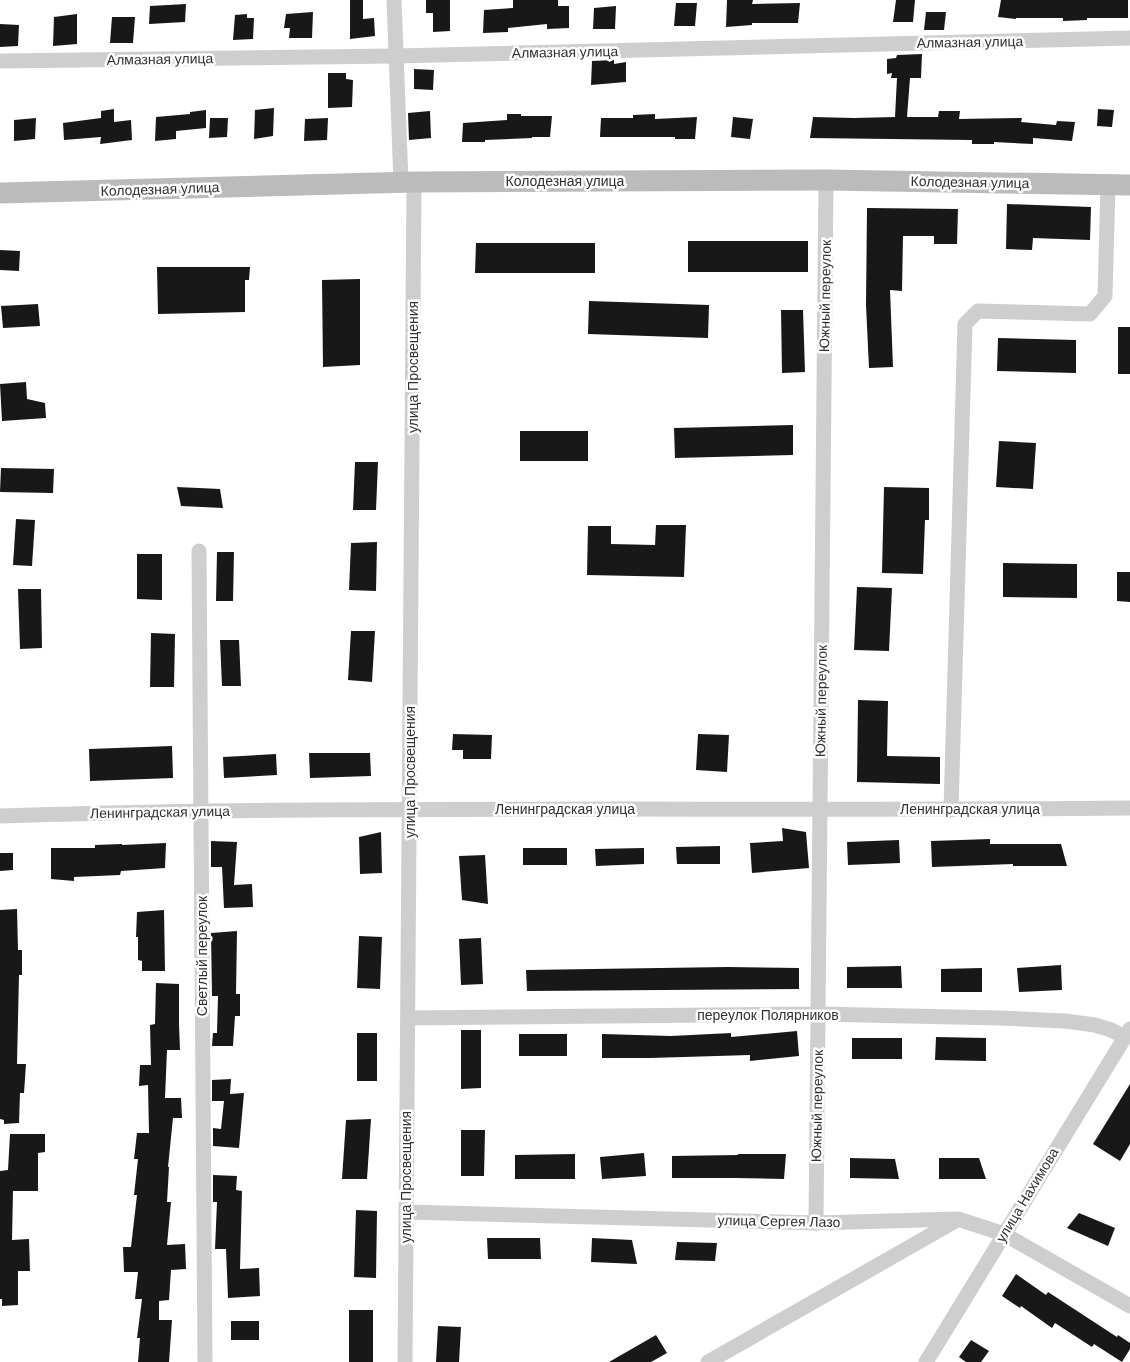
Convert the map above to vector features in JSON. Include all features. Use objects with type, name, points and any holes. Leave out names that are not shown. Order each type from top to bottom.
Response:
[{"type":"main road","name":"Колодезная улица","points":[[0,193],[408,182],[826,180],[1130,185]]},
{"type":"street","name":"улица Просвещения","points":[[394,0],[396,56],[408,182],[409,809],[405,1362]]},
{"type":"street","name":"Алмазная улица","points":[[0,61],[396,56],[1130,38]]},
{"type":"street","name":"Южный переулок","points":[[816,1223],[826,180]]},
{"type":"street","points":[[951,810],[965,324],[978,311],[1090,314],[1104,296],[1108,185]]},
{"type":"street","name":"Светлый переулок","points":[[199,551],[205,1362]]},
{"type":"street","name":"Ленинградская улица","points":[[0,816],[201,811],[409,809],[951,810],[1130,808]]},
{"type":"street","name":"переулок Полярников","points":[[408,1018],[818,1014],[1065,1021],[1095,1025],[1128,1033]]},
{"type":"street","name":"улица Нахимова","points":[[926,1362],[1128,1033]]},
{"type":"street","name":"улица Сергея Лазо","points":[[406,1212],[816,1223],[958,1219],[1004,1234],[1130,1306]]},
{"type":"street","points":[[708,1362],[958,1219]]},
{"type":"building","points":[[350,0],[363,0],[363,19],[374,18],[375,36],[350,39]]},
{"type":"building","points":[[426,0],[450,0],[450,31],[433,32],[433,13],[426,13]]},
{"type":"building","points":[[513,0],[558,0],[558,6],[569,6],[569,28],[547,29],[547,24],[508,28],[508,32],[483,33],[484,10],[513,8]]},
{"type":"building","points":[[727,0],[753,0],[752,4],[800,3],[798,23],[752,23],[752,25],[726,27]]},
{"type":"building","points":[[896,0],[915,0],[913,22],[893,22]]},
{"type":"building","points":[[1001,0],[1128,0],[1128,18],[1087,18],[1087,20],[1063,21],[1063,18],[1016,19],[998,17]]},
{"type":"building","points":[[676,3],[697,3],[695,26],[674,26]]},
{"type":"building","points":[[186,4],[185,22],[149,24],[150,6]]},
{"type":"building","points":[[616,6],[615,29],[593,29],[594,8]]},
{"type":"building","points":[[313,12],[312,38],[289,38],[290,28],[284,28],[286,14]]},
{"type":"building","points":[[926,12],[946,12],[944,30],[924,30]]},
{"type":"building","points":[[77,14],[77,44],[53,46],[54,17]]},
{"type":"building","points":[[247,14],[247,18],[254,18],[253,39],[233,40],[235,15]]},
{"type":"building","points":[[112,17],[135,17],[133,43],[110,43]]},
{"type":"building","points":[[0,24],[19,25],[18,46],[0,47]]},
{"type":"building","points":[[922,54],[921,78],[910,78],[907,117],[938,117],[939,111],[960,111],[959,119],[1022,118],[1021,122],[1056,125],[1057,121],[1075,122],[1072,141],[1033,138],[1033,144],[994,142],[994,144],[972,144],[972,140],[810,138],[813,117],[895,117],[897,78],[891,78],[892,73],[887,74],[887,59],[896,58],[897,55]]},
{"type":"building","points":[[614,60],[614,64],[626,62],[626,82],[591,85],[592,61]]},
{"type":"building","points":[[414,69],[434,70],[433,90],[414,89]]},
{"type":"building","points":[[328,73],[346,73],[346,79],[353,80],[352,107],[328,108]]},
{"type":"building","points":[[274,108],[273,136],[254,139],[255,110]]},
{"type":"building","points":[[114,109],[114,122],[131,120],[132,140],[100,144],[101,137],[64,140],[63,123],[101,118],[101,111]]},
{"type":"building","points":[[1098,109],[1114,110],[1112,127],[1097,126]]},
{"type":"building","points":[[206,110],[206,128],[176,131],[176,139],[155,141],[156,117],[190,114],[190,112]]},
{"type":"building","points":[[430,111],[431,138],[409,140],[408,113]]},
{"type":"building","points":[[507,114],[552,116],[550,137],[462,142],[463,123],[507,120]]},
{"type":"building","points":[[655,114],[655,119],[697,117],[695,139],[675,139],[675,137],[600,137],[601,118],[633,118],[633,115]]},
{"type":"building","points":[[733,117],[753,119],[750,139],[731,137]]},
{"type":"building","points":[[36,118],[35,139],[14,141],[14,120]]},
{"type":"building","points":[[210,118],[228,118],[227,137],[209,138]]},
{"type":"building","points":[[328,118],[327,140],[304,141],[305,119]]},
{"type":"building","points":[[1007,204],[1091,207],[1090,240],[1033,238],[1032,250],[1006,249]]},
{"type":"building","points":[[867,208],[958,209],[957,244],[934,244],[934,236],[903,236],[902,291],[890,290],[893,367],[869,368],[866,305]]},
{"type":"building","points":[[688,241],[808,241],[808,272],[688,272]]},
{"type":"building","points":[[476,243],[595,243],[595,273],[475,273]]},
{"type":"building","points":[[0,250],[20,251],[19,271],[0,270]]},
{"type":"building","points":[[157,267],[250,267],[249,280],[245,280],[245,312],[158,314]]},
{"type":"building","points":[[360,279],[360,365],[323,367],[322,280]]},
{"type":"building","points":[[589,301],[709,305],[708,338],[588,334]]},
{"type":"building","points":[[38,304],[40,326],[3,328],[1,306]]},
{"type":"building","points":[[781,310],[803,310],[805,372],[782,373]]},
{"type":"building","points":[[1118,327],[1130,327],[1130,374],[1118,374]]},
{"type":"building","points":[[998,338],[1076,340],[1076,373],[997,371]]},
{"type":"building","points":[[26,382],[27,399],[45,403],[46,418],[2,421],[0,384]]},
{"type":"building","points":[[793,425],[793,455],[675,458],[674,428]]},
{"type":"building","points":[[520,431],[588,431],[588,461],[520,461]]},
{"type":"building","points":[[999,441],[1036,443],[1033,489],[996,487]]},
{"type":"building","points":[[355,462],[378,462],[376,510],[353,510]]},
{"type":"building","points":[[1,468],[54,469],[53,493],[0,492]]},
{"type":"building","points":[[177,487],[220,489],[223,508],[181,506]]},
{"type":"building","points":[[884,487],[929,488],[929,520],[925,520],[923,574],[882,573]]},
{"type":"building","points":[[16,519],[35,520],[32,566],[13,565]]},
{"type":"building","points":[[656,525],[686,525],[684,577],[587,575],[588,526],[611,526],[611,544],[655,545]]},
{"type":"building","points":[[377,542],[376,591],[349,590],[351,543]]},
{"type":"building","points":[[217,552],[234,552],[233,601],[216,601]]},
{"type":"building","points":[[137,554],[162,554],[162,600],[137,599]]},
{"type":"building","points":[[1003,563],[1077,564],[1077,598],[1003,597]]},
{"type":"building","points":[[1117,572],[1130,572],[1130,602],[1117,601]]},
{"type":"building","points":[[857,587],[892,588],[889,651],[854,650]]},
{"type":"building","points":[[18,589],[41,589],[42,648],[20,649]]},
{"type":"building","points":[[351,631],[375,631],[372,682],[348,680]]},
{"type":"building","points":[[151,633],[175,634],[174,687],[150,687]]},
{"type":"building","points":[[220,640],[239,640],[241,686],[222,686]]},
{"type":"building","points":[[858,700],[888,701],[887,756],[940,757],[940,784],[857,782]]},
{"type":"building","points":[[453,734],[492,735],[491,759],[463,759],[463,750],[452,750]]},
{"type":"building","points":[[698,734],[729,735],[727,772],[696,770]]},
{"type":"building","points":[[172,746],[173,778],[90,781],[89,749]]},
{"type":"building","points":[[309,753],[370,753],[371,776],[310,778]]},
{"type":"building","points":[[276,754],[277,775],[224,778],[223,757]]},
{"type":"building","points":[[782,828],[806,832],[809,868],[752,873],[750,843],[783,841]]},
{"type":"building","points":[[381,832],[382,873],[360,874],[359,837]]},
{"type":"building","points":[[990,839],[990,844],[1061,844],[1067,866],[1013,866],[1013,864],[932,867],[931,841]]},
{"type":"building","points":[[899,840],[900,863],[848,865],[847,842]]},
{"type":"building","points":[[211,841],[237,842],[234,885],[252,884],[253,907],[224,908],[222,867],[211,867]]},
{"type":"building","points":[[166,843],[165,868],[121,871],[120,875],[74,877],[74,881],[51,879],[51,848],[95,848],[95,845]]},
{"type":"building","points":[[720,846],[720,864],[677,864],[676,847]]},
{"type":"building","points":[[523,848],[567,848],[567,865],[523,865]]},
{"type":"building","points":[[644,848],[644,864],[596,866],[595,849]]},
{"type":"building","points":[[0,853],[13,853],[13,870],[0,871]]},
{"type":"building","points":[[485,855],[488,904],[462,900],[459,856]]},
{"type":"building","points":[[17,909],[18,950],[22,950],[22,975],[19,975],[17,1064],[26,1064],[24,1093],[20,1093],[19,1123],[4,1124],[4,1120],[0,1119],[0,910]]},
{"type":"building","points":[[164,910],[165,971],[142,971],[142,961],[138,960],[138,937],[136,937],[137,912]]},
{"type":"building","points":[[237,931],[236,994],[240,994],[240,1016],[235,1016],[233,1046],[212,1046],[213,1033],[217,1033],[218,996],[212,996],[211,933]]},
{"type":"building","points":[[359,936],[382,937],[380,989],[357,988]]},
{"type":"building","points":[[481,938],[483,984],[461,985],[459,939]]},
{"type":"building","points":[[1061,965],[1062,990],[1019,992],[1017,968]]},
{"type":"building","points":[[901,966],[902,988],[847,988],[847,967]]},
{"type":"building","points":[[727,967],[799,968],[799,989],[527,991],[526,970]]},
{"type":"building","points":[[982,968],[982,992],[941,992],[941,969]]},
{"type":"building","points":[[156,983],[179,984],[180,1050],[167,1050],[165,1098],[181,1098],[182,1118],[173,1118],[168,1167],[167,1202],[171,1202],[167,1245],[185,1244],[186,1269],[171,1270],[169,1300],[159,1301],[159,1320],[172,1320],[169,1362],[138,1362],[140,1338],[137,1338],[142,1299],[135,1299],[138,1272],[124,1272],[123,1247],[131,1247],[137,1195],[134,1195],[138,1159],[134,1159],[137,1133],[149,1133],[148,1085],[139,1086],[140,1065],[151,1065],[150,1025],[155,1024]]},
{"type":"building","points":[[461,1030],[481,1030],[481,1088],[461,1089]]},
{"type":"building","points":[[797,1031],[799,1056],[750,1061],[750,1055],[602,1058],[602,1034],[671,1036],[731,1033],[731,1037]]},
{"type":"building","points":[[357,1033],[377,1033],[377,1081],[357,1081]]},
{"type":"building","points":[[519,1034],[567,1034],[567,1056],[519,1056]]},
{"type":"building","points":[[936,1037],[986,1038],[986,1061],[935,1060]]},
{"type":"building","points":[[852,1038],[902,1038],[902,1059],[852,1059]]},
{"type":"building","points":[[231,1079],[230,1094],[244,1093],[239,1148],[213,1146],[213,1128],[221,1129],[224,1101],[212,1101],[212,1080]]},
{"type":"building","points":[[1130,1084],[1130,1144],[1120,1161],[1093,1144]]},
{"type":"building","points":[[371,1119],[367,1179],[342,1179],[346,1120]]},
{"type":"building","points":[[461,1130],[485,1130],[484,1176],[461,1176]]},
{"type":"building","points":[[10,1134],[45,1134],[45,1152],[38,1153],[38,1191],[13,1191],[12,1240],[29,1239],[30,1271],[18,1271],[18,1305],[2,1306],[2,1299],[0,1299],[0,1171],[8,1170]]},
{"type":"building","points":[[644,1153],[646,1176],[602,1179],[600,1157]]},
{"type":"building","points":[[575,1154],[575,1179],[515,1179],[515,1155]]},
{"type":"building","points":[[786,1154],[784,1179],[672,1178],[672,1156]]},
{"type":"building","points":[[850,1158],[895,1159],[899,1179],[850,1178]]},
{"type":"building","points":[[939,1158],[979,1158],[986,1179],[939,1179]]},
{"type":"building","points":[[213,1175],[237,1176],[236,1190],[242,1191],[240,1269],[259,1268],[260,1296],[228,1298],[226,1249],[215,1249],[217,1202],[213,1202]]},
{"type":"building","points":[[356,1210],[377,1211],[376,1278],[354,1277]]},
{"type":"building","points":[[1079,1213],[1115,1228],[1108,1246],[1067,1228]]},
{"type":"building","points":[[487,1238],[540,1238],[541,1259],[488,1259]]},
{"type":"building","points":[[592,1238],[632,1240],[637,1264],[591,1262]]},
{"type":"building","points":[[677,1242],[717,1243],[715,1261],[675,1260]]},
{"type":"building","points":[[1016,1274],[1046,1295],[1048,1292],[1117,1337],[1118,1335],[1130,1343],[1130,1349],[1122,1362],[1094,1344],[1092,1347],[1055,1323],[1052,1328],[1021,1306],[1020,1308],[1002,1296]]},
{"type":"building","points":[[349,1310],[373,1310],[373,1362],[349,1362]]},
{"type":"building","points":[[231,1321],[259,1321],[259,1340],[231,1340]]},
{"type":"building","points":[[438,1326],[461,1327],[459,1362],[436,1362]]},
{"type":"building","points":[[656,1335],[667,1353],[651,1362],[609,1362]]},
{"type":"building","points":[[971,1340],[989,1351],[981,1362],[966,1362],[959,1357]]}]
